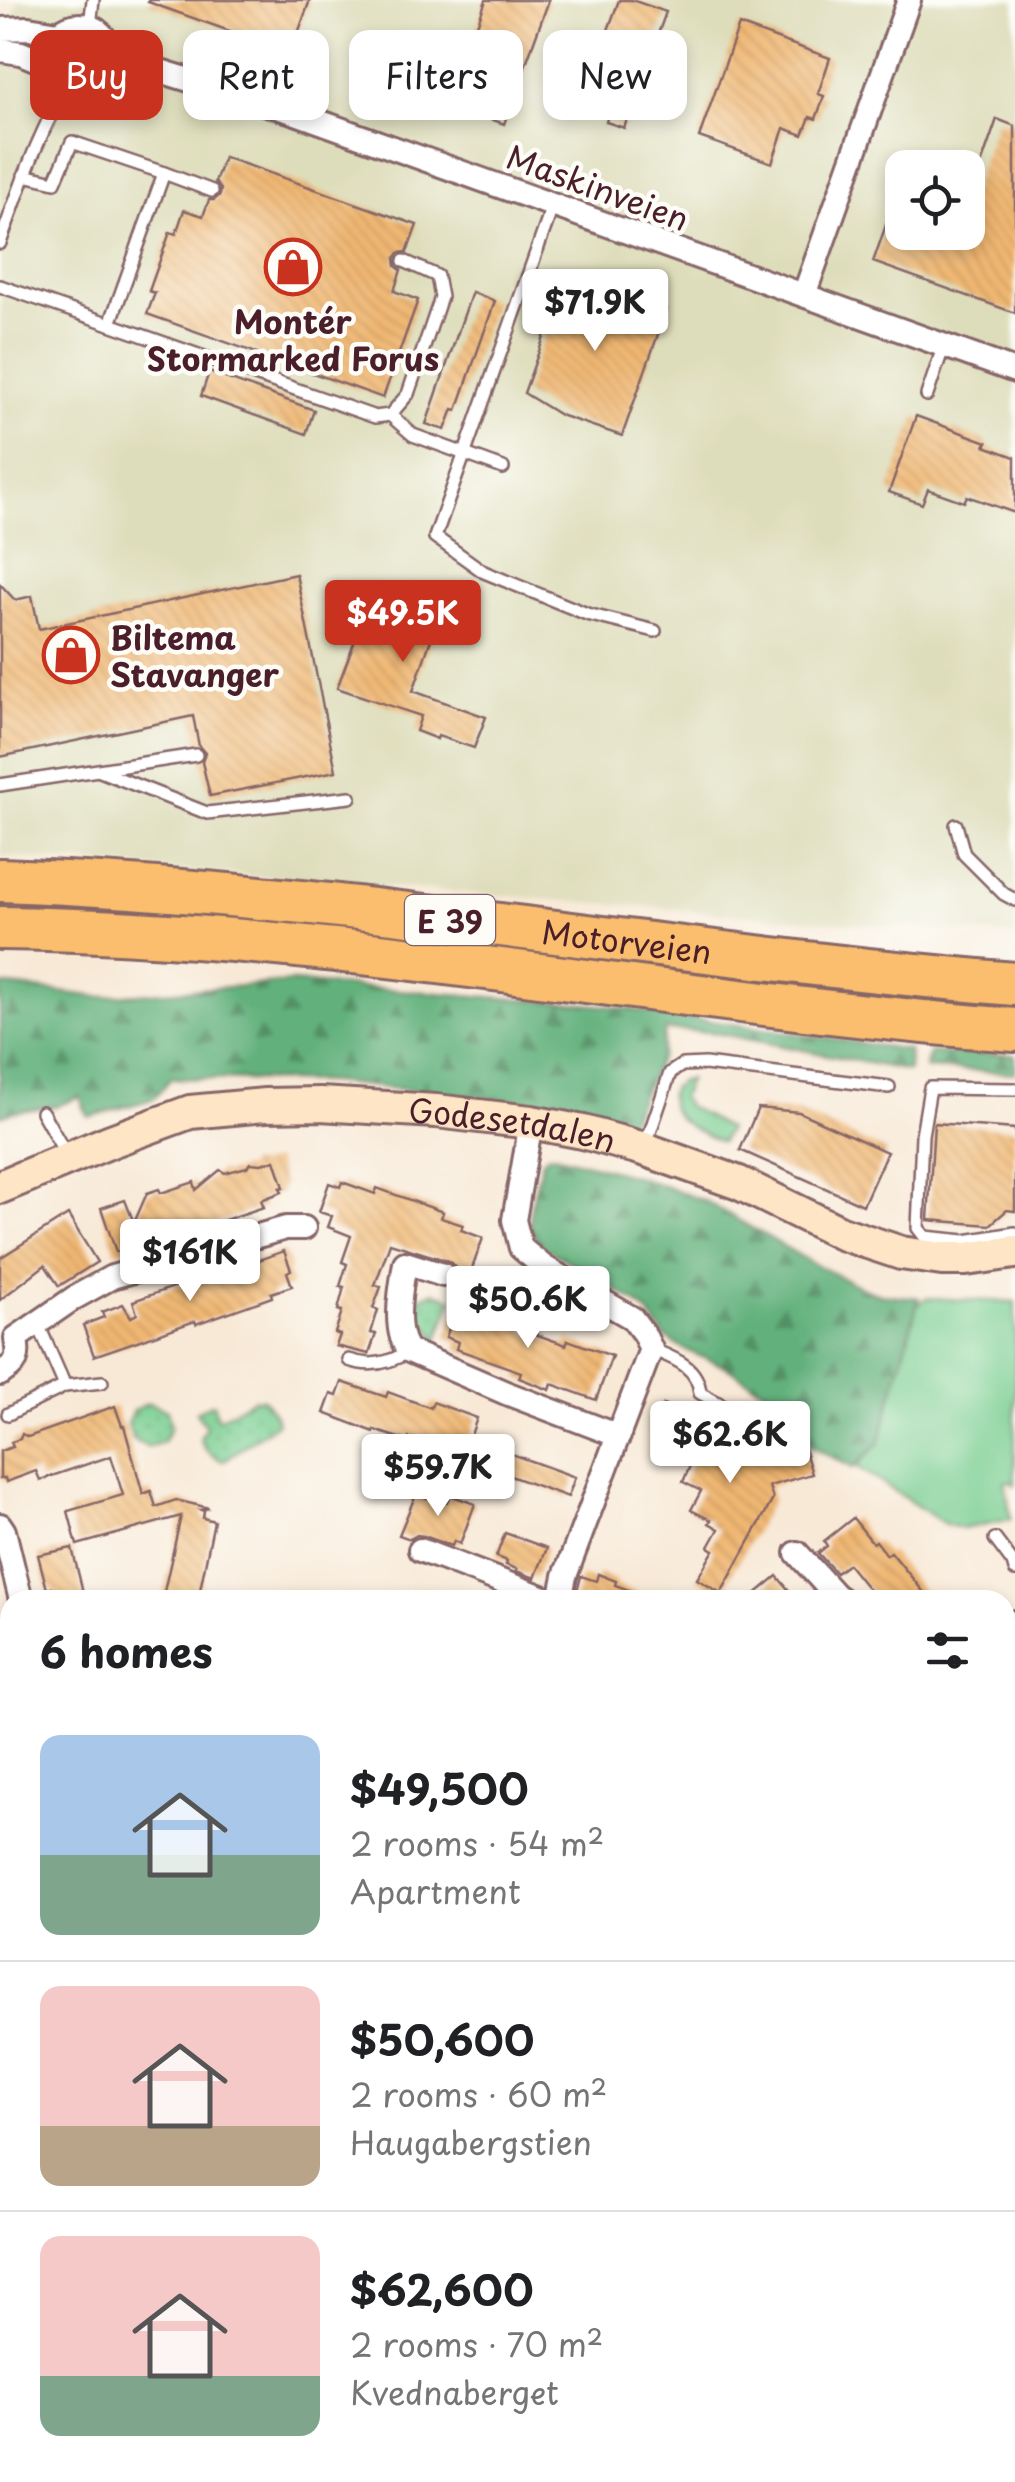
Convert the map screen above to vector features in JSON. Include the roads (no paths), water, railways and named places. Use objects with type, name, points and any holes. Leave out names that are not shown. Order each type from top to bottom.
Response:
[{"type":"highway","name":"Motorveien","points":[[0,880],[218,894],[898,974],[1015,984]]},
{"type":"highway","name":"Motorveien","points":[[0,928],[192,938],[344,952],[895,1020],[1015,1030]]},
{"type":"main road","name":"Godesetdalen","points":[[0,1187],[190,1112],[266,1105],[382,1107],[530,1122],[644,1149],[739,1182],[841,1233],[918,1257],[982,1258],[1015,1252]]},
{"type":"street","points":[[804,294],[909,0]]},
{"type":"street","points":[[63,30],[74,25],[87,30]]},
{"type":"street","points":[[0,29],[44,30]]},
{"type":"street","points":[[0,50],[30,58]]},
{"type":"street","name":"Maskinveien","points":[[163,72],[293,112],[1015,371]]},
{"type":"street","points":[[530,1122],[514,1220],[521,1248],[544,1267],[632,1318],[652,1349],[562,1590]]},
{"type":"street","points":[[0,1374],[18,1357],[11,1340],[112,1277],[286,1228],[304,1228]]},
{"type":"street","points":[[444,1275],[405,1263],[400,1334],[409,1350],[506,1393],[619,1436]]},
{"type":"street","points":[[0,1525],[19,1590]]},
{"type":"street","points":[[420,1550],[524,1590]]},
{"type":"street","points":[[797,1553],[830,1590]]},
{"type":"lane","points":[[94,0],[98,30]]},
{"type":"lane","points":[[0,243],[48,120]]},
{"type":"lane","points":[[24,175],[55,182],[72,142],[212,191]]},
{"type":"lane","points":[[110,324],[164,173]]},
{"type":"lane","points":[[553,205],[435,536],[484,572],[587,614],[655,631]]},
{"type":"lane","points":[[0,286],[374,418],[390,415],[408,394],[442,297],[437,276],[404,261]]},
{"type":"lane","points":[[928,395],[944,346]]},
{"type":"lane","points":[[390,415],[413,435],[503,468]]},
{"type":"lane","points":[[0,785],[196,755]]},
{"type":"lane","points":[[100,771],[208,813],[350,797]]},
{"type":"lane","points":[[956,824],[964,854],[1015,900]]},
{"type":"lane","points":[[644,1149],[670,1073],[682,1065],[705,1064],[889,1087]]},
{"type":"lane","points":[[1015,1089],[930,1088],[922,1136],[918,1228],[926,1236],[965,1241],[1015,1233]]},
{"type":"lane","points":[[42,1112],[68,1159]]},
{"type":"lane","points":[[38,1324],[65,1386]]},
{"type":"lane","points":[[652,1349],[692,1371],[700,1393],[776,1434]]},
{"type":"lane","points":[[349,1360],[378,1364],[409,1350]]},
{"type":"lane","points":[[8,1414],[65,1386],[102,1382]]},
{"type":"lane","points":[[995,1539],[1015,1570]]},
{"type":"place","name":"Montér Stormarked Forus","points":[[293,267]]},
{"type":"place","name":"Biltema Stavanger","points":[[71,655]]}]
